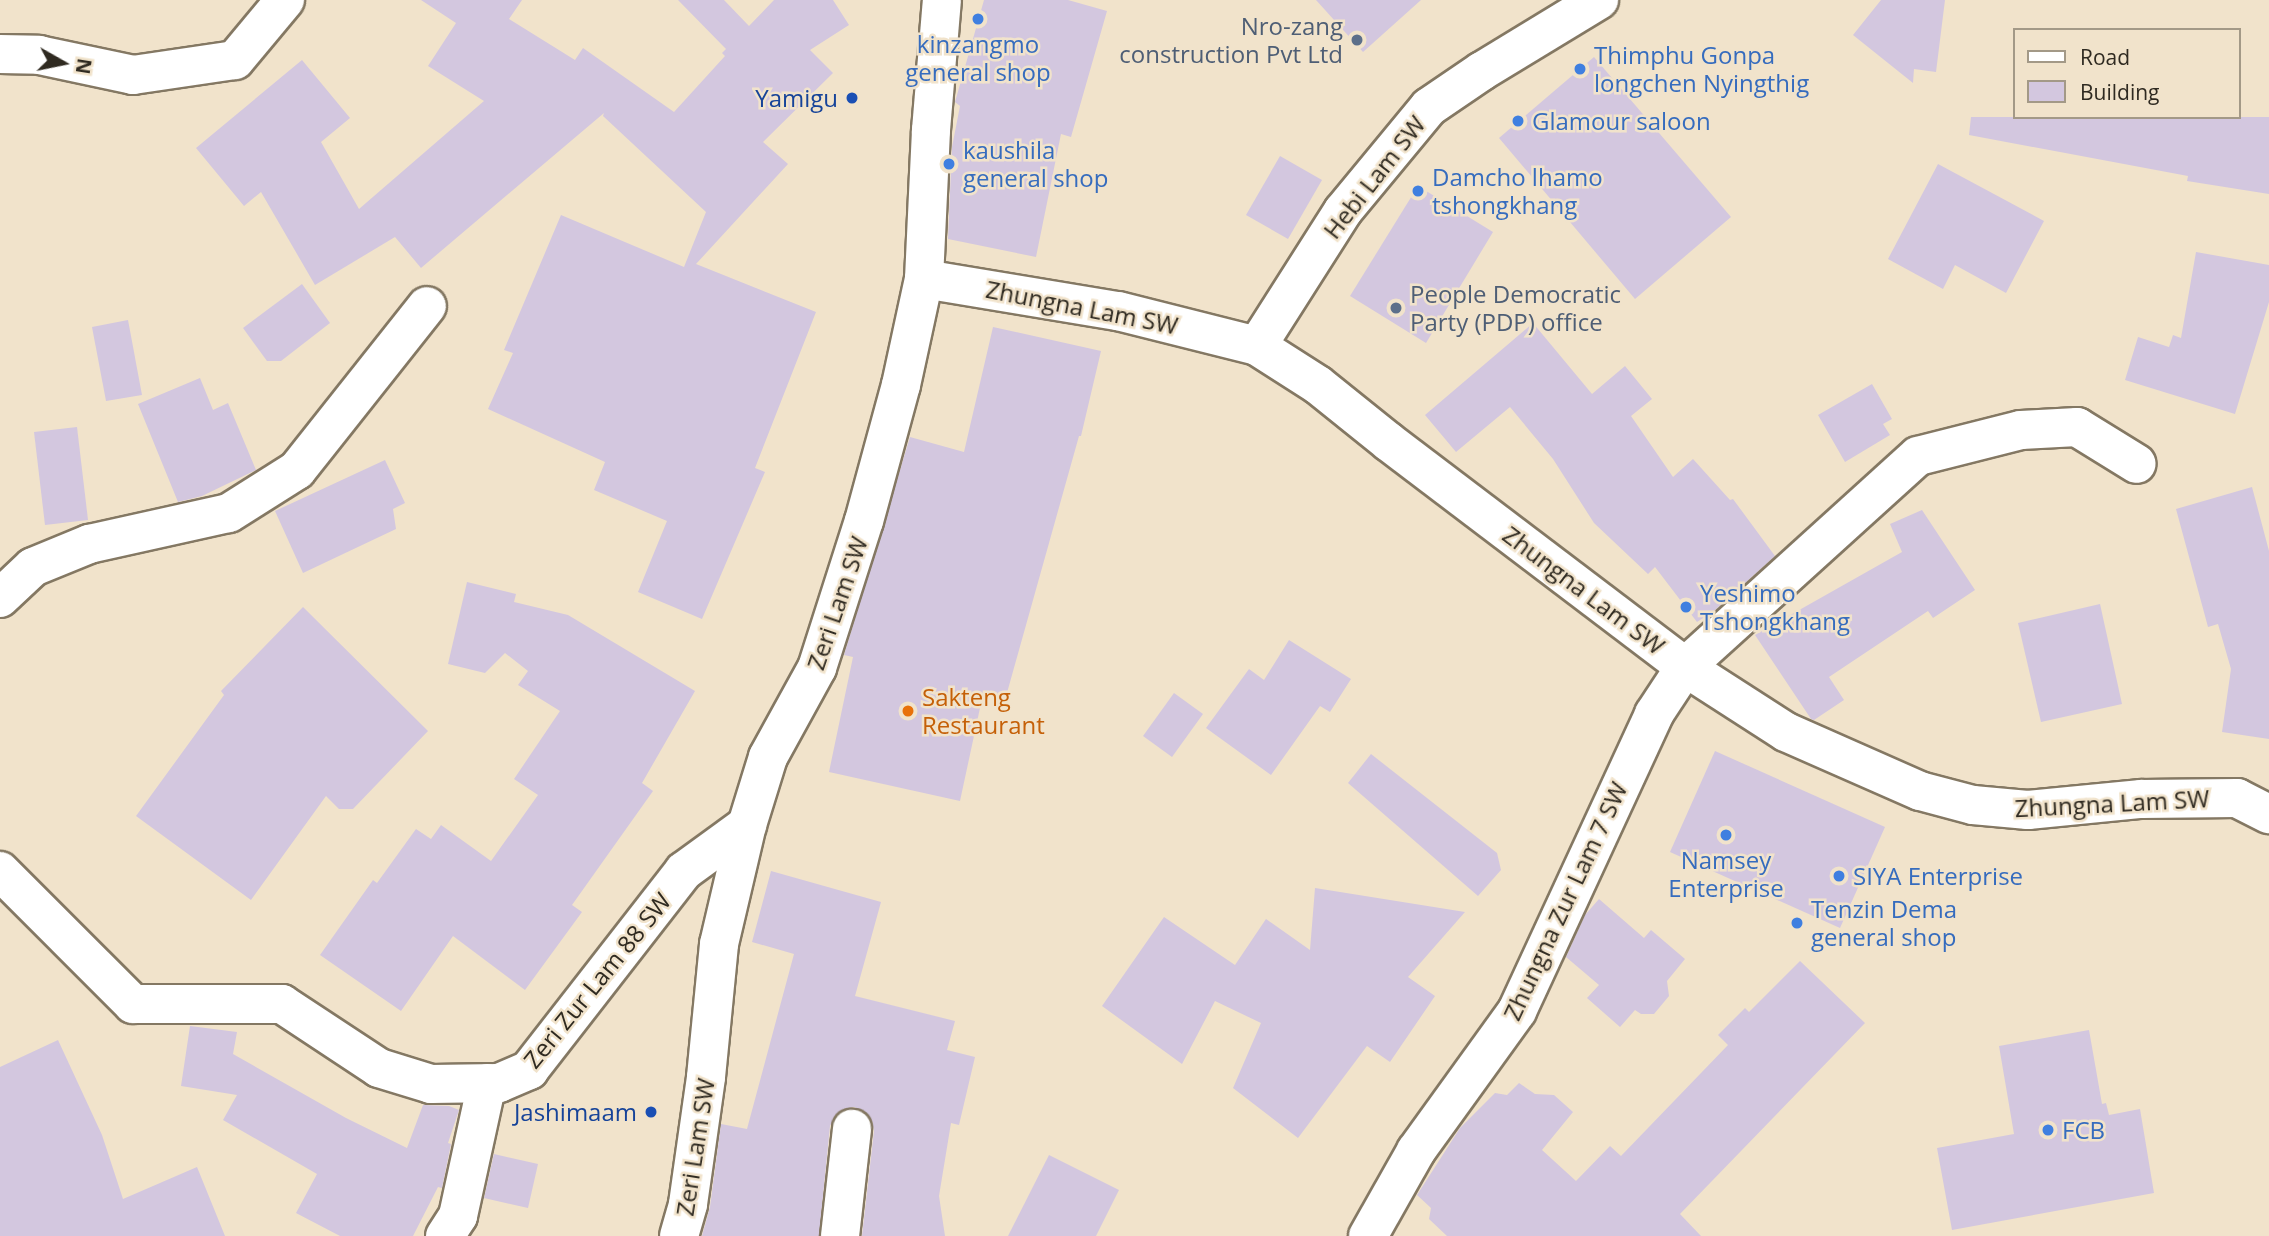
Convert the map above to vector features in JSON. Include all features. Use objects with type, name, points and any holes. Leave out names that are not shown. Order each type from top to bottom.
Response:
[{"type":"street","points":[[0,54],[39,55],[133,75],[235,60],[285,0]]},
{"type":"street","name":"Zeri Lam SW","points":[[680,1236],[688,1204],[706,1077],[719,944],[747,824],[768,757],[817,668],[864,521],[901,385],[924,279],[931,130],[942,0]]},
{"type":"street","name":"Hebi Lam SW","points":[[1257,346],[1343,211],[1429,107],[1482,71],[1599,0]]},
{"type":"street","name":"Zhungna Lam SW","points":[[924,279],[1118,311],[1257,346],[1318,385],[1400,451],[1685,667],[1786,732],[1920,791],[1960,802],[2028,810],[2141,799],[2236,797],[2269,814]]},
{"type":"street","points":[[0,598],[33,567],[89,544],[229,513],[297,470],[428,306]]},
{"type":"street","name":"Zhungna Zur Lam 7 SW","points":[[1368,1236],[1416,1151],[1517,1011],[1654,714],[1685,667],[1918,456],[2021,430],[2077,427],[2137,464]]},
{"type":"street","name":"Zeri Zur Lam 88 SW","points":[[0,871],[132,1004],[282,1004],[379,1068],[431,1084],[499,1083],[529,1070],[684,872],[747,824]]},
{"type":"street","points":[[445,1236],[458,1216],[487,1083]]},
{"type":"street","points":[[840,1236],[852,1129]]},
{"type":"building","points":[[421,0],[522,0],[509,19],[575,60],[583,48],[674,112],[725,56],[722,53],[726,49],[678,0],[724,0],[749,26],[774,0],[833,0],[849,25],[810,50],[833,73],[763,142],[788,164],[696,264],[816,312],[755,468],[765,472],[702,619],[638,592],[667,521],[594,490],[605,462],[488,409],[513,353],[504,350],[561,215],[684,267],[706,212],[603,116],[604,113],[421,268],[395,237],[315,285],[261,192],[244,206],[196,148],[302,60],[350,118],[321,142],[359,209],[484,101],[428,66],[456,23]]},
{"type":"building","points":[[984,0],[1068,0],[1107,11],[1071,137],[1061,134],[1036,257],[948,239],[952,147],[960,106],[955,102]]},
{"type":"building","points":[[1316,0],[1421,0],[1363,52]]},
{"type":"building","points":[[1881,0],[1945,0],[1936,72],[1914,69],[1913,83],[1853,35]]},
{"type":"building","points":[[1594,57],[1731,217],[1635,299],[1499,138]]},
{"type":"building","points":[[1971,117],[2269,117],[2269,194],[2187,181],[2188,176],[1969,135]]},
{"type":"building","points":[[1280,156],[1322,180],[1288,239],[1246,215]]},
{"type":"building","points":[[1938,164],[2044,221],[2006,293],[1955,265],[1943,289],[1888,259]]},
{"type":"building","points":[[1418,186],[1493,232],[1426,343],[1350,296]]},
{"type":"building","points":[[2196,252],[2269,265],[2269,302],[2235,414],[2125,380],[2138,337],[2169,347],[2173,335],[2181,338]]},
{"type":"building","points":[[302,284],[330,323],[281,361],[267,361],[243,328]]},
{"type":"building","points":[[128,320],[142,395],[106,401],[92,327]]},
{"type":"building","points":[[1533,323],[1592,394],[1625,366],[1652,399],[1631,416],[1673,477],[1693,459],[1730,500],[1733,499],[1775,556],[1715,610],[1697,622],[1655,567],[1648,574],[1594,523],[1553,459],[1510,407],[1456,452],[1425,415]]},
{"type":"building","points":[[993,327],[1101,351],[1081,436],[1005,700],[983,694],[960,801],[829,772],[853,657],[844,655],[910,437],[964,452]]},
{"type":"building","points":[[200,378],[213,410],[228,403],[256,470],[202,496],[178,502],[138,404]]},
{"type":"building","points":[[1872,384],[1892,419],[1883,424],[1890,435],[1845,462],[1818,415]]},
{"type":"building","points":[[77,427],[88,520],[45,525],[34,432]]},
{"type":"building","points":[[385,460],[405,503],[393,509],[396,529],[303,573],[275,511]]},
{"type":"building","points":[[2252,487],[2269,551],[2269,739],[2222,732],[2231,669],[2218,624],[2208,627],[2176,509]]},
{"type":"building","points":[[1922,510],[1975,590],[1933,618],[1928,611],[1829,677],[1844,700],[1814,720],[1811,719],[1755,635],[1902,552],[1890,524]]},
{"type":"building","points":[[467,582],[516,594],[514,602],[568,615],[695,691],[642,783],[653,791],[572,905],[582,912],[525,990],[453,936],[401,1011],[320,955],[373,880],[377,883],[416,829],[431,839],[441,825],[491,861],[538,795],[514,779],[560,711],[518,685],[528,671],[505,653],[485,673],[448,664]]},
{"type":"building","points":[[2100,604],[2122,704],[2041,722],[2018,623]]},
{"type":"building","points":[[303,607],[428,731],[353,809],[339,809],[326,796],[251,900],[136,816],[224,695],[221,691]]},
{"type":"building","points":[[1289,640],[1351,679],[1330,712],[1320,706],[1271,775],[1206,728],[1249,669],[1264,680]]},
{"type":"building","points":[[1174,693],[1203,714],[1172,757],[1143,736]]},
{"type":"building","points":[[1715,751],[1885,827],[1840,928],[1670,852]]},
{"type":"building","points":[[1371,754],[1497,853],[1501,870],[1478,896],[1348,783]]},
{"type":"building","points":[[771,871],[881,902],[855,996],[955,1021],[947,1050],[975,1057],[959,1125],[951,1123],[939,1196],[945,1236],[862,1236],[874,1131],[872,1121],[865,1112],[854,1107],[844,1109],[835,1116],[830,1126],[819,1236],[702,1236],[710,1207],[721,1124],[747,1129],[794,954],[752,942]]},
{"type":"building","points":[[1315,888],[1465,912],[1408,977],[1435,996],[1390,1062],[1367,1046],[1298,1138],[1233,1088],[1261,1023],[1215,1001],[1182,1064],[1102,1006],[1164,917],[1235,965],[1266,919],[1310,950]]},
{"type":"building","points":[[1599,899],[1644,938],[1651,930],[1685,959],[1667,981],[1669,996],[1654,1014],[1641,1014],[1635,1010],[1620,1027],[1587,998],[1599,985],[1566,957],[1585,915]]},
{"type":"building","points":[[1800,961],[1865,1023],[1680,1214],[1701,1236],[1447,1236],[1429,1219],[1431,1208],[1417,1195],[1460,1128],[1495,1093],[1507,1095],[1519,1083],[1535,1094],[1554,1095],[1573,1112],[1542,1150],[1576,1181],[1610,1146],[1621,1156],[1728,1045],[1718,1035],[1745,1008],[1749,1012]]},
{"type":"building","points":[[190,1026],[237,1032],[233,1054],[346,1118],[407,1148],[423,1105],[449,1106],[459,1110],[448,1143],[451,1144],[442,1188],[438,1187],[413,1236],[340,1236],[296,1213],[317,1174],[223,1120],[237,1095],[181,1086]]},
{"type":"building","points":[[2089,1030],[2102,1104],[2106,1103],[2109,1115],[2140,1109],[2154,1193],[1952,1230],[1937,1148],[2014,1134],[1999,1046]]},
{"type":"building","points":[[58,1040],[102,1135],[123,1199],[197,1167],[225,1236],[0,1236],[0,1067]]},
{"type":"building","points":[[494,1154],[538,1164],[528,1208],[484,1198]]},
{"type":"building","points":[[1049,1155],[1119,1190],[1096,1236],[1008,1236]]},
{"type":"place","name":"kinzangmo general shop","points":[[978,19]]},
{"type":"place","name":"Nro-zang construction Pvt Ltd","points":[[1357,40]]},
{"type":"place","name":"Thimphu Gonpa longchen Nyingthig","points":[[1580,69]]},
{"type":"place","name":"Yamigu","points":[[852,98]]},
{"type":"place","name":"Glamour saloon","points":[[1518,121]]},
{"type":"place","name":"kaushila general shop","points":[[949,164]]},
{"type":"place","name":"Damcho lhamo tshongkhang","points":[[1418,191]]},
{"type":"place","name":"People Democratic Party (PDP) office","points":[[1396,308]]},
{"type":"place","name":"Yeshimo Tshongkhang","points":[[1686,607]]},
{"type":"place","name":"Sakteng Restaurant","points":[[908,711]]},
{"type":"place","name":"Namsey Enterprise","points":[[1726,835]]},
{"type":"place","name":"SIYA Enterprise","points":[[1839,876]]},
{"type":"place","name":"Tenzin Dema general shop","points":[[1797,923]]},
{"type":"place","name":"Jashimaam","points":[[651,1112]]},
{"type":"place","name":"FCB","points":[[2048,1130]]}]
